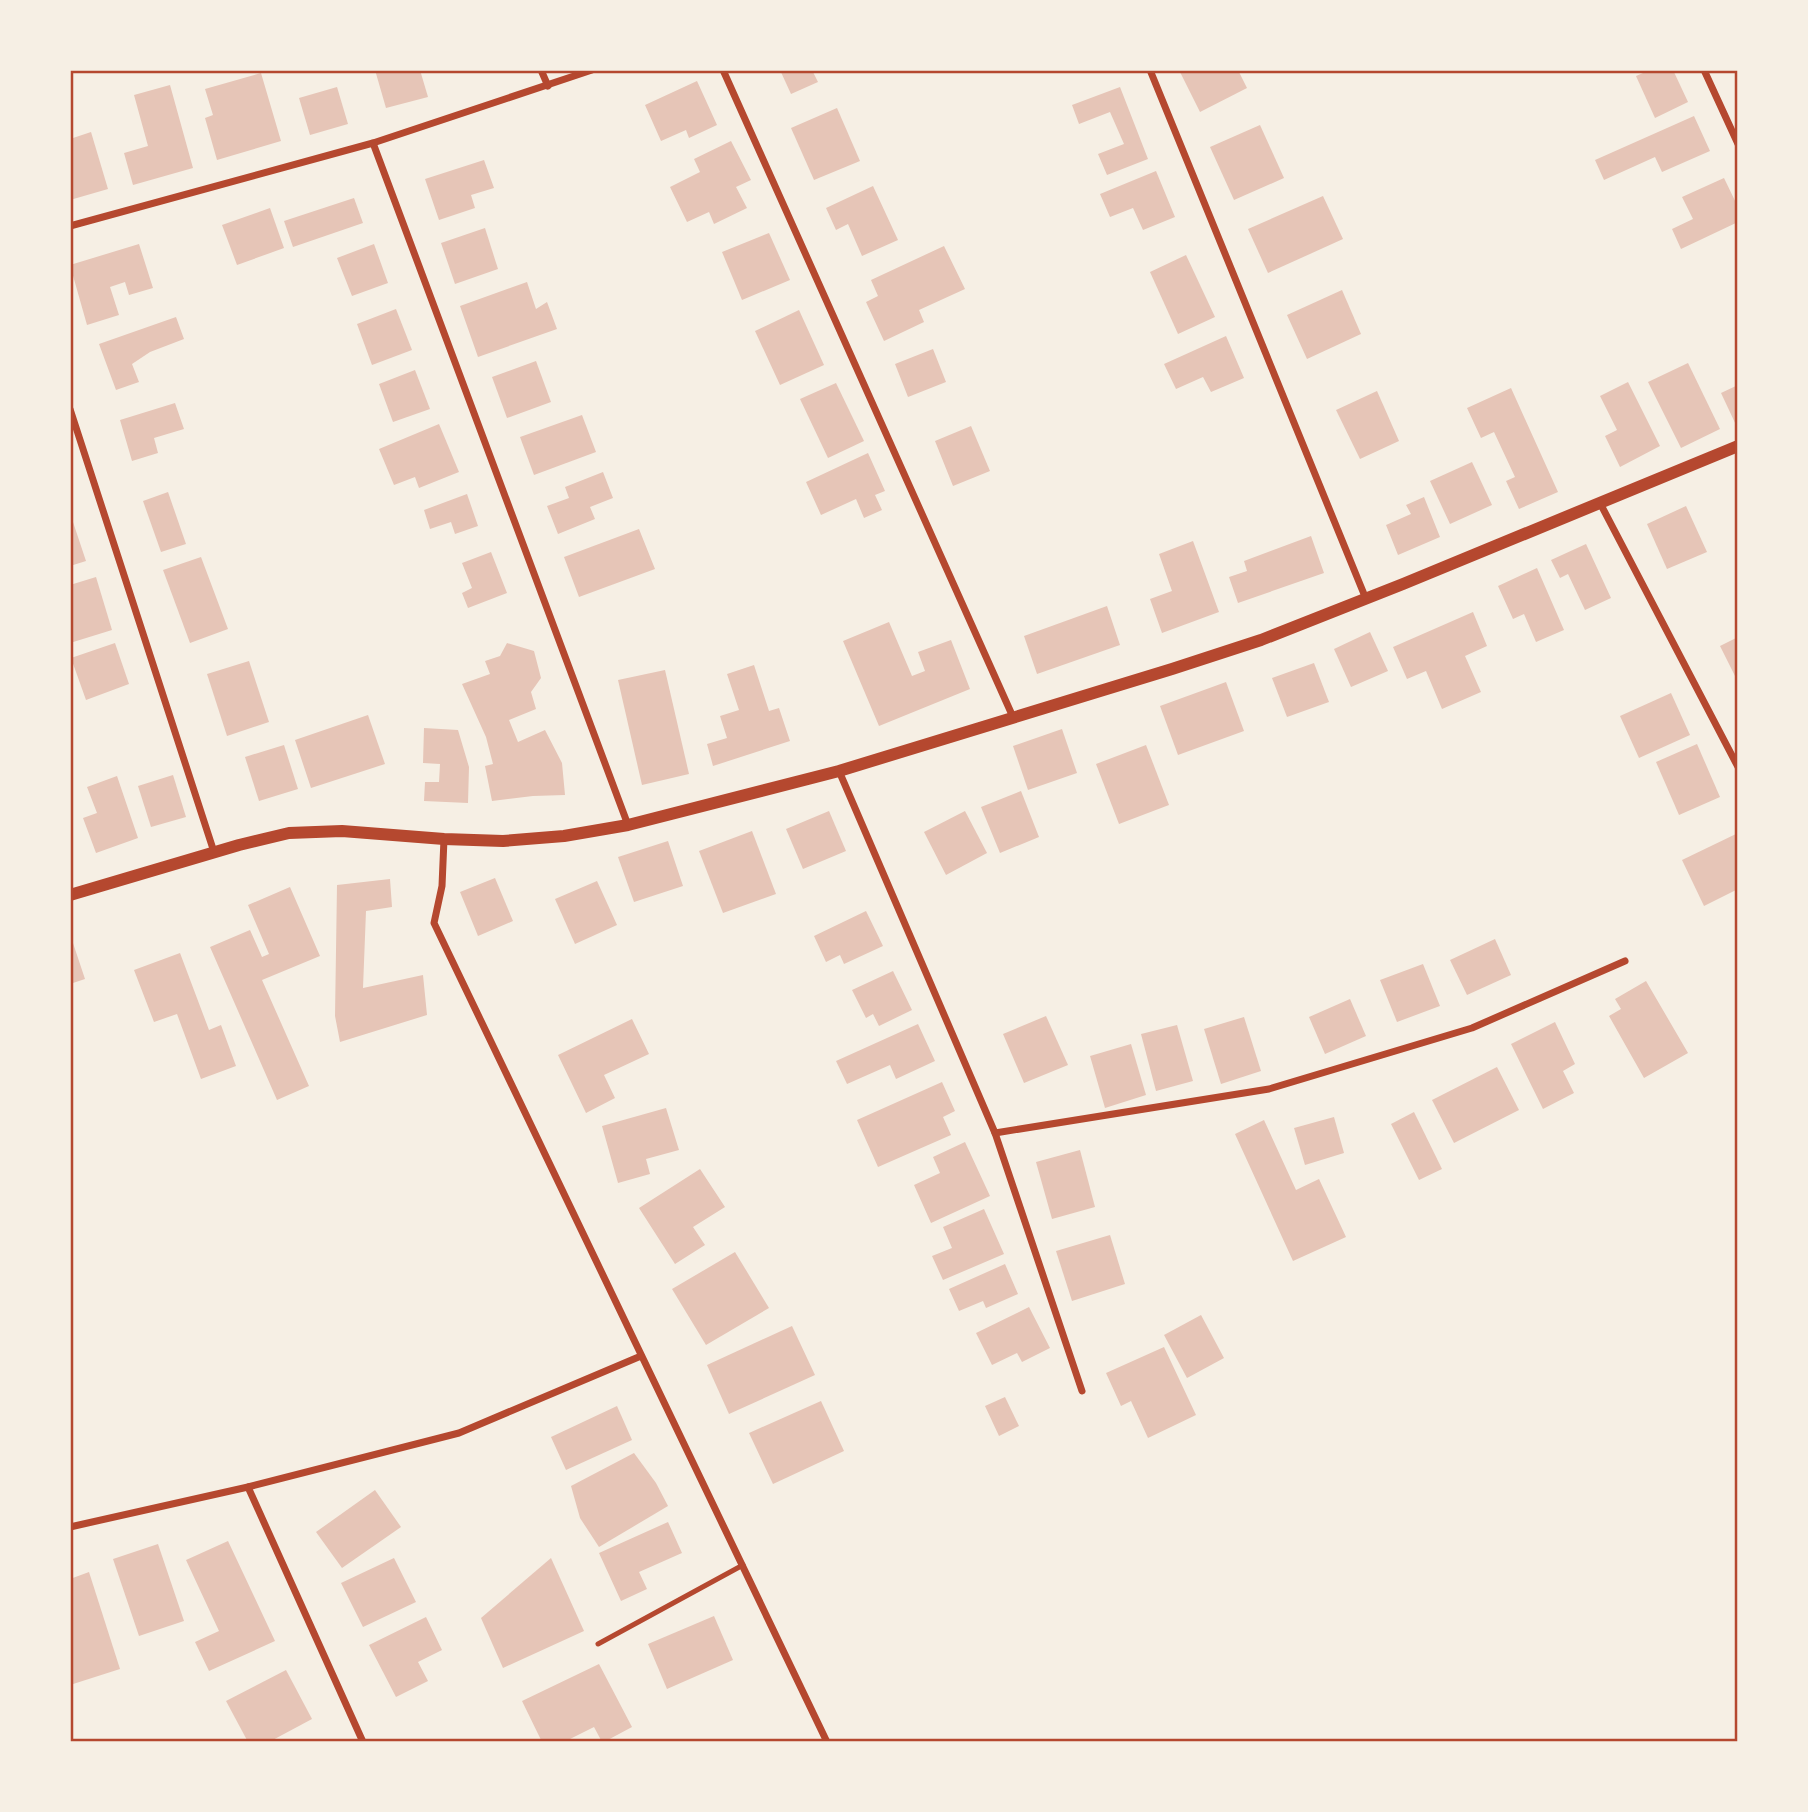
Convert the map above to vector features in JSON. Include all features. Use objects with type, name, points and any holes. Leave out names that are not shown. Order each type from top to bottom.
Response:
[{"type":"street","points":[[541,70],[548,86]]},
{"type":"street","points":[[70,226],[373,143],[592,70]]},
{"type":"street","points":[[723,70],[1013,718]]},
{"type":"street","points":[[1150,70],[1366,599]]},
{"type":"street","points":[[1704,70],[1738,144]]},
{"type":"street","points":[[373,143],[628,825]]},
{"type":"street","points":[[70,409],[214,852]]},
{"type":"street","points":[[70,895],[214,852],[289,833],[342,831],[503,841],[564,836],[628,825],[839,771],[1261,640],[1738,446]]},
{"type":"street","points":[[1600,503],[1738,767]]},
{"type":"street","points":[[839,771],[995,1133],[1082,1391]]},
{"type":"street","points":[[444,839],[442,886],[434,923],[827,1742]]},
{"type":"street","points":[[995,1133],[1269,1090],[1472,1028],[1625,961]]},
{"type":"street","points":[[70,1527],[248,1487],[459,1433],[641,1356]]},
{"type":"street","points":[[248,1487],[363,1742]]},
{"type":"lane","points":[[598,1644],[743,1565]]},
{"type":"building","points":[[375,70],[420,70],[428,97],[386,108]]},
{"type":"building","points":[[780,70],[812,70],[818,82],[791,94]]},
{"type":"building","points":[[1179,70],[1238,70],[1247,88],[1200,112]]},
{"type":"building","points":[[1650,70],[1673,70],[1688,102],[1655,118],[1636,76]]},
{"type":"building","points":[[261,73],[281,141],[217,160],[205,118],[213,115],[205,89]]},
{"type":"building","points":[[697,81],[717,125],[689,138],[686,130],[661,141],[645,105]]},
{"type":"building","points":[[170,85],[193,168],[133,185],[124,153],[148,146],[134,95]]},
{"type":"building","points":[[337,87],[348,124],[310,135],[299,98]]},
{"type":"building","points":[[1120,87],[1148,159],[1107,175],[1098,154],[1124,144],[1110,112],[1079,124],[1072,105]]},
{"type":"building","points":[[837,108],[860,161],[814,180],[791,128]]},
{"type":"building","points":[[1694,116],[1710,151],[1662,172],[1655,157],[1604,180],[1595,160]]},
{"type":"building","points":[[1260,125],[1284,178],[1234,200],[1210,147]]},
{"type":"building","points":[[91,132],[108,189],[70,200],[70,139]]},
{"type":"building","points":[[731,141],[751,180],[736,187],[747,208],[714,224],[709,212],[687,222],[670,187],[700,172],[694,159]]},
{"type":"building","points":[[484,160],[494,188],[471,195],[475,208],[439,220],[425,179]]},
{"type":"building","points":[[1156,171],[1175,217],[1143,230],[1133,208],[1110,217],[1100,194]]},
{"type":"building","points":[[1724,178],[1738,207],[1738,222],[1681,249],[1672,229],[1693,219],[1682,197]]},
{"type":"building","points":[[873,186],[898,240],[862,256],[848,224],[836,230],[826,208]]},
{"type":"building","points":[[1323,196],[1343,239],[1268,273],[1248,229]]},
{"type":"building","points":[[354,198],[363,223],[293,247],[284,221]]},
{"type":"building","points":[[270,208],[284,248],[237,265],[222,225]]},
{"type":"building","points":[[485,228],[498,269],[455,284],[441,243]]},
{"type":"building","points":[[769,233],[790,280],[742,300],[722,252]]},
{"type":"building","points":[[139,244],[153,288],[129,295],[125,282],[110,287],[119,315],[87,325],[70,265]]},
{"type":"building","points":[[374,244],[388,283],[352,296],[337,258]]},
{"type":"building","points":[[944,246],[965,289],[919,310],[924,322],[884,341],[866,302],[878,296],[871,280]]},
{"type":"building","points":[[1186,255],[1215,317],[1178,334],[1150,272]]},
{"type":"building","points":[[527,282],[536,309],[547,302],[557,329],[478,357],[460,306]]},
{"type":"building","points":[[1342,290],[1361,334],[1307,359],[1287,315]]},
{"type":"building","points":[[396,309],[412,350],[372,365],[357,324]]},
{"type":"building","points":[[799,310],[824,365],[780,385],[755,331]]},
{"type":"building","points":[[176,317],[184,339],[150,352],[132,364],[139,382],[116,390],[99,344]]},
{"type":"building","points":[[1226,336],[1244,378],[1211,392],[1203,377],[1176,389],[1164,364]]},
{"type":"building","points":[[933,349],[946,382],[908,397],[895,364]]},
{"type":"building","points":[[536,361],[551,402],[507,418],[492,377]]},
{"type":"building","points":[[1688,363],[1720,429],[1681,448],[1648,382]]},
{"type":"building","points":[[415,370],[430,409],[393,422],[379,384]]},
{"type":"building","points":[[1628,382],[1660,446],[1620,467],[1605,436],[1617,430],[1600,396]]},
{"type":"building","points":[[836,383],[864,441],[828,458],[800,399]]},
{"type":"building","points":[[1738,385],[1738,424],[1736,425],[1721,393]]},
{"type":"building","points":[[1511,388],[1558,492],[1519,509],[1506,481],[1515,477],[1494,432],[1481,438],[1467,408]]},
{"type":"building","points":[[1377,391],[1399,441],[1360,459],[1336,410]]},
{"type":"building","points":[[175,403],[184,429],[154,438],[158,453],[132,461],[120,420]]},
{"type":"building","points":[[582,415],[596,452],[534,475],[520,437]]},
{"type":"building","points":[[439,424],[459,472],[419,488],[415,477],[394,485],[379,449]]},
{"type":"building","points":[[971,426],[990,471],[953,486],[935,441]]},
{"type":"building","points":[[868,453],[885,491],[875,495],[882,510],[864,518],[856,499],[821,515],[806,482]]},
{"type":"building","points":[[1472,462],[1492,505],[1450,524],[1430,481]]},
{"type":"building","points":[[603,472],[613,498],[590,507],[595,519],[558,534],[547,506],[569,498],[565,487]]},
{"type":"building","points":[[168,492],[186,544],[161,552],[143,501]]},
{"type":"building","points":[[467,494],[478,526],[455,534],[451,522],[430,529],[424,510]]},
{"type":"building","points":[[1424,497],[1440,537],[1398,555],[1386,525],[1411,514],[1406,505]]},
{"type":"building","points":[[1686,506],[1707,552],[1667,569],[1647,524]]},
{"type":"building","points":[[72,519],[86,561],[70,566],[70,520]]},
{"type":"building","points":[[639,529],[655,569],[579,597],[564,557]]},
{"type":"building","points":[[1311,536],[1324,573],[1238,603],[1229,577],[1247,571],[1244,561]]},
{"type":"building","points":[[1193,541],[1219,612],[1162,633],[1150,599],[1172,591],[1159,554]]},
{"type":"building","points":[[1586,544],[1611,598],[1585,610],[1568,574],[1560,578],[1551,560]]},
{"type":"building","points":[[491,552],[507,593],[468,608],[462,593],[472,588],[462,563]]},
{"type":"building","points":[[201,557],[228,629],[190,643],[163,570]]},
{"type":"building","points":[[1537,568],[1564,630],[1536,642],[1524,614],[1513,619],[1498,586]]},
{"type":"building","points":[[96,577],[112,630],[70,643],[70,585]]},
{"type":"building","points":[[1107,606],[1120,645],[1037,674],[1024,636]]},
{"type":"building","points":[[1473,612],[1487,646],[1465,656],[1481,692],[1442,709],[1426,671],[1407,679],[1393,647]]},
{"type":"building","points":[[889,622],[912,676],[925,671],[918,652],[951,640],[970,689],[879,726],[843,641]]},
{"type":"building","points":[[1370,632],[1388,671],[1351,687],[1334,649]]},
{"type":"building","points":[[1738,637],[1738,682],[1720,646]]},
{"type":"building","points":[[115,643],[129,684],[86,700],[71,658]]},
{"type":"building","points":[[507,643],[534,651],[541,678],[531,692],[536,709],[509,720],[518,742],[545,730],[562,763],[565,795],[492,801],[485,766],[493,764],[486,737],[462,684],[490,674],[485,661],[500,656]]},
{"type":"building","points":[[249,661],[269,722],[227,736],[207,674]]},
{"type":"building","points":[[1314,663],[1329,702],[1287,717],[1272,678]]},
{"type":"building","points":[[754,665],[769,711],[779,708],[790,741],[713,766],[707,744],[727,738],[720,716],[739,710],[727,674]]},
{"type":"building","points":[[665,670],[689,774],[642,785],[618,680]]},
{"type":"building","points":[[1226,682],[1244,731],[1178,755],[1160,706]]},
{"type":"building","points":[[1671,693],[1690,735],[1639,758],[1620,716]]},
{"type":"building","points":[[368,715],[385,764],[311,788],[295,740]]},
{"type":"building","points":[[424,728],[458,730],[469,767],[468,803],[424,801],[425,782],[439,782],[440,764],[423,763]]},
{"type":"building","points":[[1062,729],[1077,773],[1028,790],[1013,746]]},
{"type":"building","points":[[1697,744],[1720,797],[1679,815],[1656,762]]},
{"type":"building","points":[[284,745],[298,789],[259,801],[245,757]]},
{"type":"building","points":[[1146,745],[1169,805],[1119,824],[1096,764]]},
{"type":"building","points":[[173,775],[186,817],[151,827],[138,786]]},
{"type":"building","points":[[117,776],[138,838],[96,853],[83,818],[97,813],[87,787]]},
{"type":"building","points":[[1021,791],[1039,837],[1000,853],[981,807]]},
{"type":"building","points":[[829,811],[846,851],[803,869],[786,829]]},
{"type":"building","points":[[965,811],[987,853],[946,875],[924,832]]},
{"type":"building","points":[[752,831],[776,894],[723,913],[699,851]]},
{"type":"building","points":[[1738,833],[1738,889],[1704,906],[1682,860]]},
{"type":"building","points":[[668,841],[683,886],[634,902],[618,857]]},
{"type":"building","points":[[495,878],[513,921],[478,936],[460,892]]},
{"type":"building","points":[[390,879],[392,907],[366,911],[363,988],[423,975],[427,1015],[340,1042],[335,1016],[337,885]]},
{"type":"building","points":[[597,881],[617,925],[575,944],[555,899]]},
{"type":"building","points":[[290,887],[320,956],[262,980],[309,1086],[277,1100],[210,947],[250,930],[262,957],[269,954],[248,905]]},
{"type":"building","points":[[866,911],[883,946],[844,964],[840,955],[826,962],[814,936]]},
{"type":"building","points":[[70,934],[85,979],[70,984]]},
{"type":"building","points":[[1495,939],[1511,975],[1467,995],[1450,960]]},
{"type":"building","points":[[180,953],[209,1030],[221,1025],[236,1066],[201,1079],[177,1014],[154,1022],[134,970]]},
{"type":"building","points":[[1423,964],[1440,1006],[1397,1022],[1380,980]]},
{"type":"building","points":[[893,971],[912,1010],[879,1026],[873,1014],[866,1018],[852,990]]},
{"type":"building","points":[[1646,981],[1688,1053],[1644,1078],[1609,1016],[1621,1009],[1615,999]]},
{"type":"building","points":[[1350,999],[1366,1036],[1325,1054],[1309,1017]]},
{"type":"building","points":[[1046,1016],[1068,1065],[1024,1083],[1003,1034]]},
{"type":"building","points":[[1244,1017],[1261,1071],[1221,1084],[1204,1029]]},
{"type":"building","points":[[632,1019],[649,1054],[604,1075],[615,1098],[586,1113],[558,1055]]},
{"type":"building","points":[[1555,1022],[1575,1064],[1563,1071],[1574,1093],[1543,1109],[1511,1044]]},
{"type":"building","points":[[918,1024],[935,1061],[896,1079],[890,1065],[847,1084],[836,1061]]},
{"type":"building","points":[[1177,1025],[1193,1081],[1156,1091],[1141,1034]]},
{"type":"building","points":[[1131,1044],[1146,1095],[1105,1108],[1090,1056]]},
{"type":"building","points":[[1497,1067],[1519,1110],[1454,1143],[1432,1100]]},
{"type":"building","points":[[942,1082],[955,1111],[943,1117],[951,1135],[878,1167],[857,1120]]},
{"type":"building","points":[[666,1108],[679,1150],[646,1159],[650,1174],[618,1183],[602,1126]]},
{"type":"building","points":[[1414,1112],[1442,1169],[1419,1180],[1391,1124]]},
{"type":"building","points":[[1334,1117],[1344,1153],[1305,1165],[1294,1128]]},
{"type":"building","points":[[1264,1120],[1296,1190],[1319,1179],[1346,1237],[1293,1261],[1235,1134]]},
{"type":"building","points":[[965,1142],[990,1196],[931,1223],[914,1185],[940,1173],[933,1157]]},
{"type":"building","points":[[1080,1150],[1095,1207],[1052,1219],[1036,1162]]},
{"type":"building","points":[[700,1169],[725,1207],[693,1227],[705,1245],[675,1264],[639,1208]]},
{"type":"building","points":[[984,1209],[1004,1254],[943,1280],[932,1256],[952,1248],[943,1227]]},
{"type":"building","points":[[1110,1235],[1125,1284],[1072,1301],[1056,1251]]},
{"type":"building","points":[[735,1252],[769,1308],[706,1345],[672,1289]]},
{"type":"building","points":[[1005,1264],[1018,1294],[986,1308],[983,1301],[959,1311],[949,1289]]},
{"type":"building","points":[[1029,1307],[1050,1348],[1022,1362],[1017,1353],[992,1365],[976,1333]]},
{"type":"building","points":[[1201,1315],[1224,1358],[1187,1378],[1164,1335]]},
{"type":"building","points":[[792,1326],[815,1375],[729,1414],[707,1365]]},
{"type":"building","points":[[1164,1347],[1196,1415],[1148,1438],[1131,1401],[1121,1406],[1106,1373]]},
{"type":"building","points":[[1005,1397],[1019,1426],[999,1436],[985,1406]]},
{"type":"building","points":[[821,1401],[844,1451],[773,1484],[749,1433]]},
{"type":"building","points":[[617,1406],[632,1440],[566,1470],[551,1437]]},
{"type":"building","points":[[634,1453],[656,1483],[668,1506],[599,1547],[580,1518],[571,1486]]},
{"type":"building","points":[[375,1490],[401,1527],[342,1568],[316,1532]]},
{"type":"building","points":[[668,1522],[682,1553],[639,1572],[647,1589],[621,1601],[599,1553]]},
{"type":"building","points":[[228,1541],[275,1641],[209,1671],[195,1642],[219,1631],[186,1560]]},
{"type":"building","points":[[158,1544],[184,1621],[139,1636],[113,1559]]},
{"type":"building","points":[[394,1558],[416,1602],[363,1627],[341,1583]]},
{"type":"building","points":[[551,1558],[584,1631],[503,1668],[481,1618]]},
{"type":"building","points":[[89,1572],[120,1669],[70,1685],[70,1579]]},
{"type":"building","points":[[714,1616],[733,1660],[667,1689],[648,1644]]},
{"type":"building","points":[[426,1617],[442,1650],[418,1662],[428,1681],[396,1697],[369,1645]]},
{"type":"building","points":[[599,1664],[632,1727],[604,1742],[594,1727],[564,1742],[542,1742],[522,1701]]},
{"type":"building","points":[[286,1670],[312,1719],[269,1742],[248,1742],[226,1701]]}]
